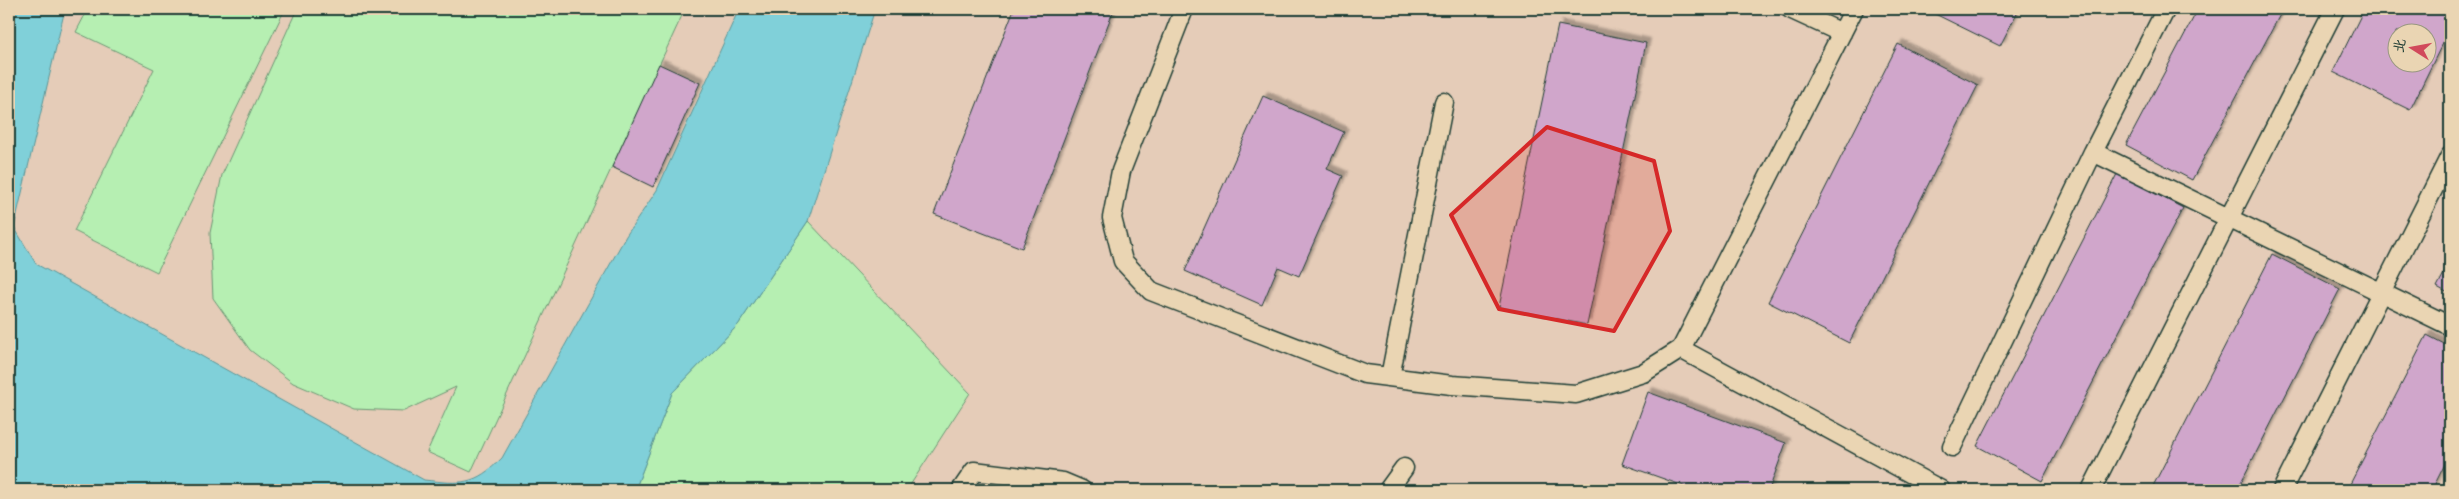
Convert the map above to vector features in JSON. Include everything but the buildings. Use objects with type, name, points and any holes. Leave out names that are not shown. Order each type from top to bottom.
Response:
[{"type":"lane","points":[[1184,9],[1122,171],[1112,218],[1123,261],[1151,291],[1365,374],[1452,384],[1576,394],[1643,373],[1681,348],[1854,9]]},
{"type":"lane","points":[[1790,9],[1842,33]]},
{"type":"lane","points":[[1952,447],[2093,152],[2166,9]]},
{"type":"lane","points":[[2091,490],[2335,9]]},
{"type":"lane","points":[[1390,377],[1444,102]]},
{"type":"lane","points":[[2093,152],[2228,220],[2450,326]]},
{"type":"lane","points":[[2282,490],[2450,156]]},
{"type":"lane","points":[[1681,348],[1941,490]]},
{"type":"lane","points":[[1388,490],[1404,468]]},
{"type":"lane","points":[[961,490],[974,471],[1063,482],[1082,490]]},
{"type":"highlighted area","points":[[1547,127],[1654,161],[1670,231],[1614,331],[1499,309],[1451,215]]},
{"type":"green space","points":[[88,9],[285,9],[157,272],[74,231],[154,69],[76,32]]},
{"type":"green space","points":[[297,9],[685,9],[471,472],[427,452],[456,387],[404,411],[354,409],[293,383],[250,350],[213,298],[210,233],[222,175]]},
{"type":"green space","points":[[808,221],[970,393],[907,490],[635,490],[672,393],[738,325]]},
{"type":"water","points":[[9,9],[65,9],[14,227],[36,264],[424,480],[458,482],[467,481],[483,474],[502,458],[626,236],[657,190],[739,9],[875,9],[808,221],[738,325],[672,393],[635,490],[9,490]]}]
